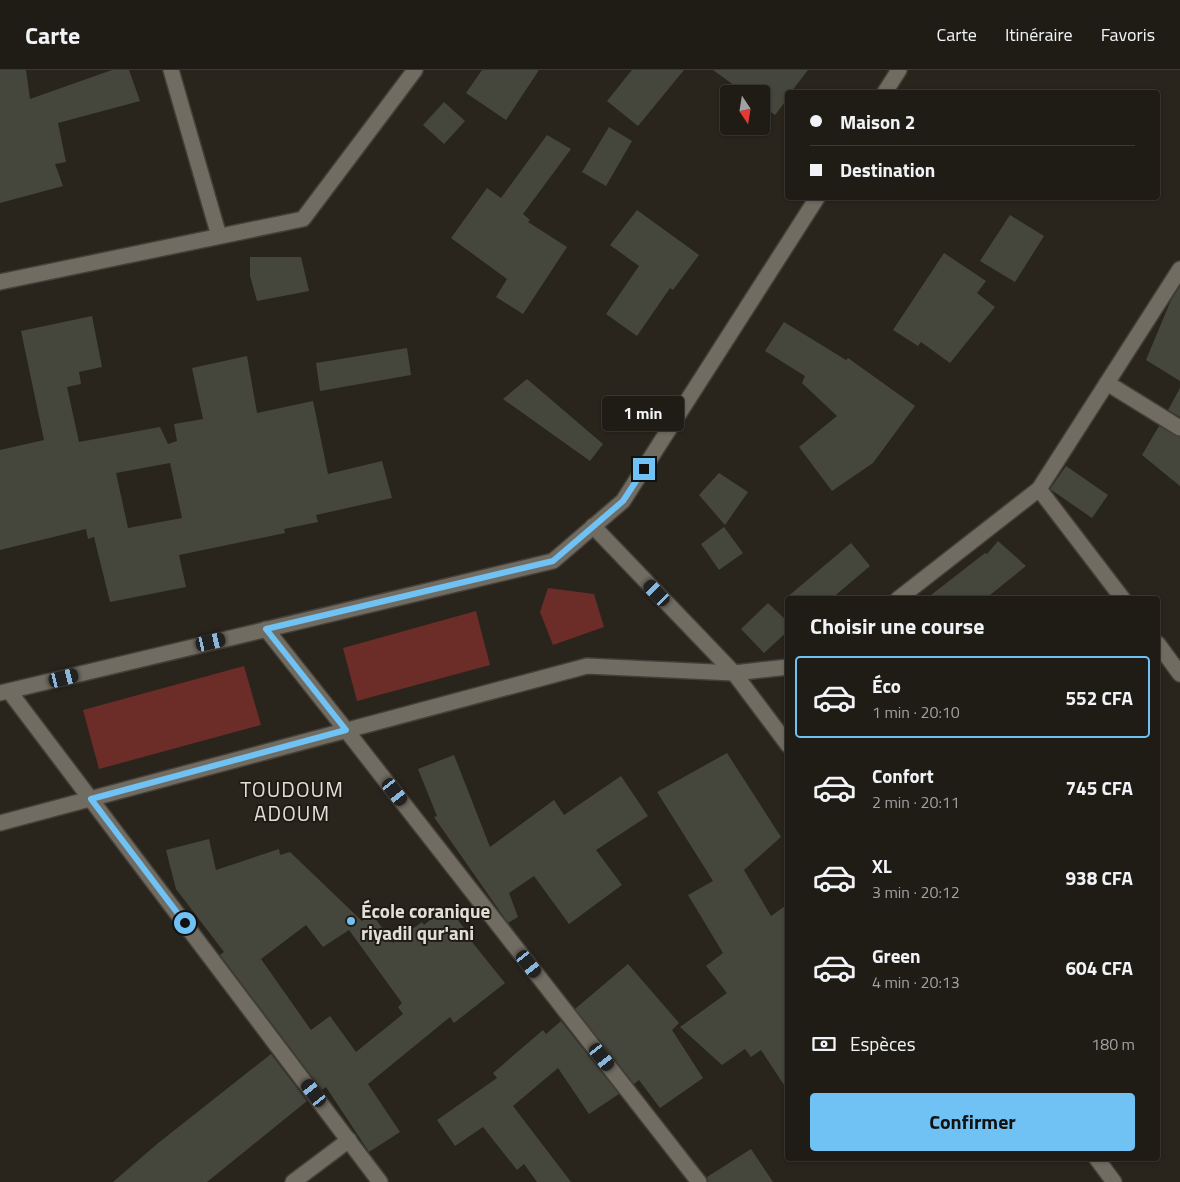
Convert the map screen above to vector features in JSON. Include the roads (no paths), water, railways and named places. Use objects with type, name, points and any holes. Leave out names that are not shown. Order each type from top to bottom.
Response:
[{"type":"street","points":[[171,70],[219,236]]},
{"type":"street","points":[[0,282],[303,219],[415,70]]},
{"type":"street","points":[[886,90],[899,70]]},
{"type":"street","points":[[380,1182],[91,799],[4,692],[553,561],[623,501],[817,200]]},
{"type":"street","points":[[902,596],[1039,489],[1180,269]]},
{"type":"street","points":[[1107,383],[1180,428]]},
{"type":"street","points":[[1039,489],[1120,596]]},
{"type":"street","points":[[593,526],[734,673],[785,741]]},
{"type":"street","points":[[266,629],[699,1182]]},
{"type":"street","points":[[1160,647],[1180,674]]},
{"type":"street","points":[[0,823],[587,666],[734,673],[785,667]]},
{"type":"street","points":[[292,1182],[349,1140]]},
{"type":"street","points":[[1098,1161],[1114,1182]]},
{"type":"place","name":"École coranique riyadil qur'ani","points":[[351,921]]},
{"type":"district","name":"TOUDOUM ADOUM","points":[[292,801]]}]
